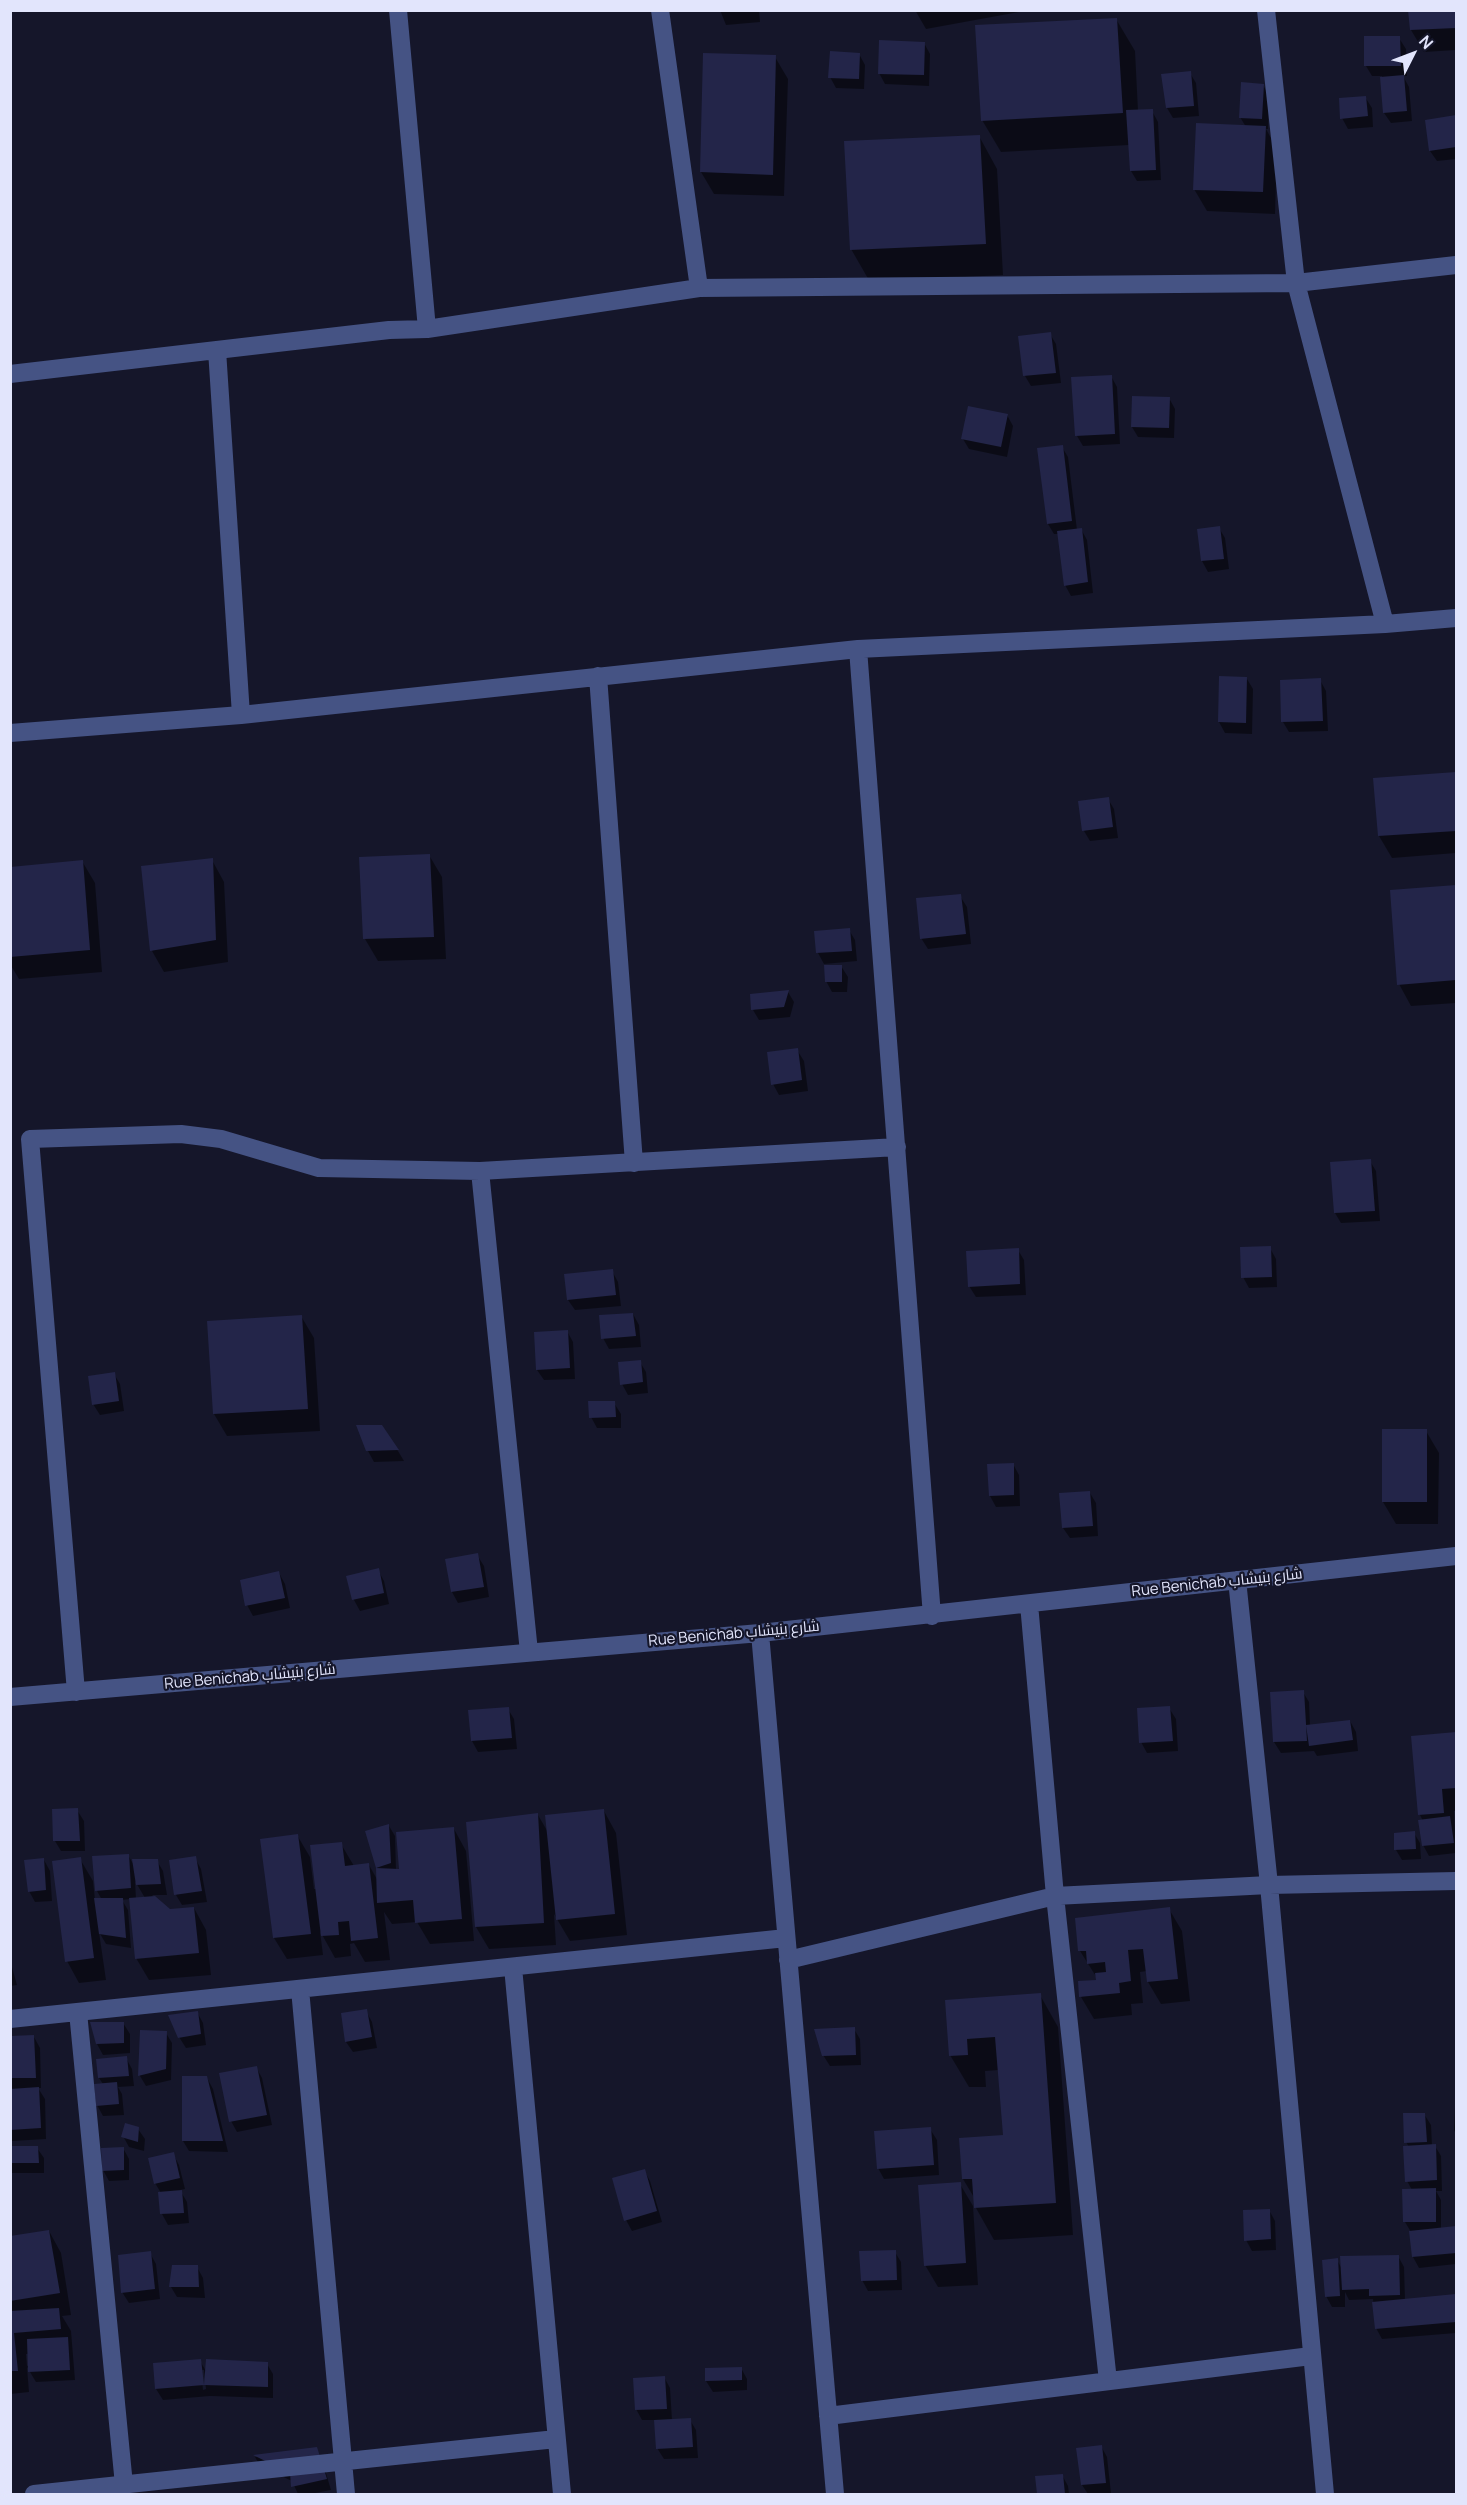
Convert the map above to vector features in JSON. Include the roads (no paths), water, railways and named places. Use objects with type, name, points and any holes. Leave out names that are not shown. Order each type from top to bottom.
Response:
[{"type":"street","points":[[398,10],[427,329]]},
{"type":"street","points":[[660,10],[699,288]]},
{"type":"street","points":[[1266,10],[1296,284],[1385,624]]},
{"type":"street","points":[[10,374],[389,330],[427,329],[699,288],[1296,284],[1456,265]]},
{"type":"street","points":[[217,350],[241,714]]},
{"type":"street","points":[[10,733],[241,714],[858,649],[1385,624],[1456,618]]},
{"type":"street","points":[[858,649],[932,1616]]},
{"type":"street","points":[[598,676],[634,1163]]},
{"type":"street","points":[[75,1692],[30,1139],[181,1134],[221,1139],[319,1168],[480,1171],[897,1147]]},
{"type":"street","points":[[480,1171],[529,1652]]},
{"type":"street","name":"Rue Benichab شارع بنيشاب","points":[[10,1697],[760,1633],[932,1616],[1456,1556]]},
{"type":"street","points":[[1237,1580],[1269,1885],[1325,2494]]},
{"type":"street","points":[[1029,1604],[1054,1896],[1108,2381]]},
{"type":"street","points":[[760,1633],[835,2494]]},
{"type":"street","points":[[788,1960],[1054,1896],[1269,1885],[1456,1881]]},
{"type":"street","points":[[10,2019],[786,1938]]},
{"type":"street","points":[[513,1966],[562,2494]]},
{"type":"street","points":[[300,1989],[346,2494]]},
{"type":"street","points":[[78,2012],[124,2485]]},
{"type":"street","points":[[828,2416],[1311,2356]]},
{"type":"street","points":[[34,2494],[556,2439]]}]
